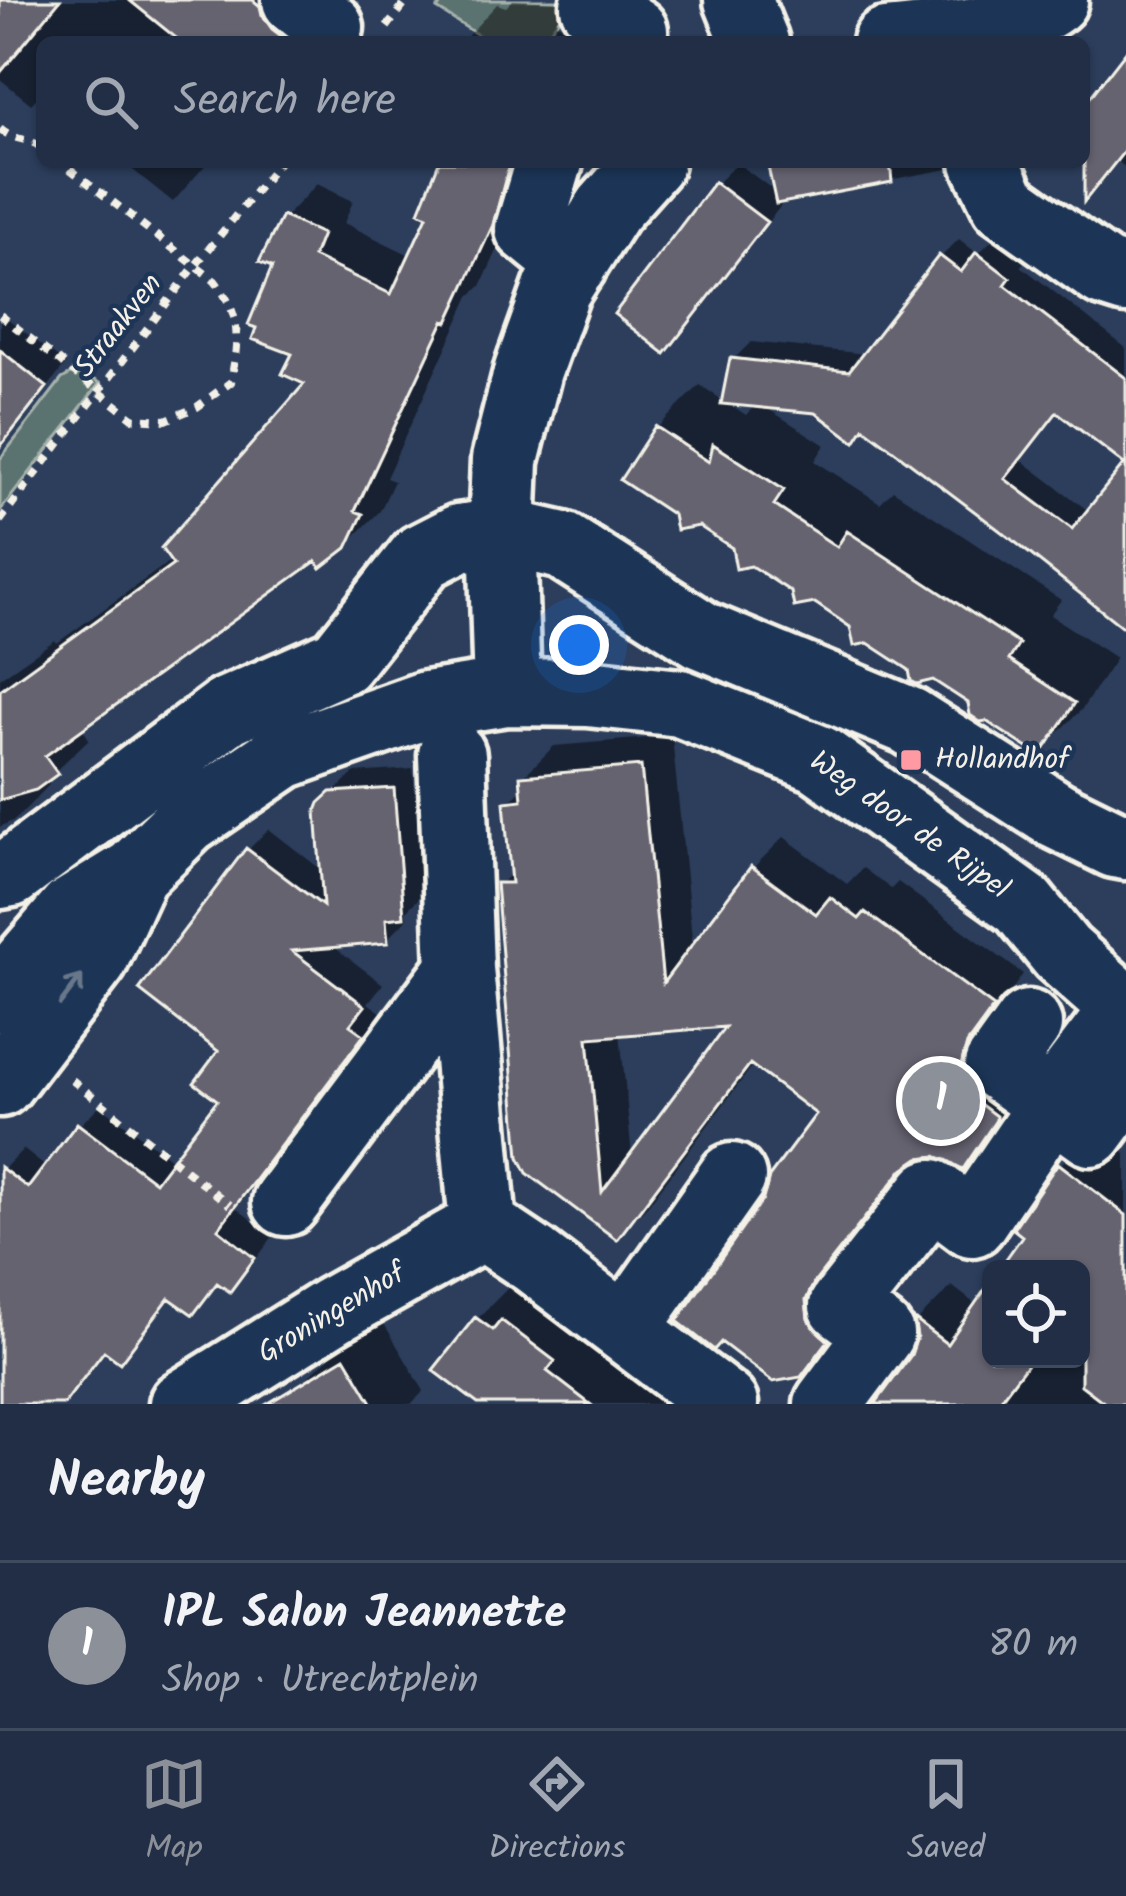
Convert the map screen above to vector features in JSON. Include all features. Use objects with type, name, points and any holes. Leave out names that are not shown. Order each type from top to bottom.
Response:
[{"type":"street","points":[[738,0],[753,36]]},
{"type":"street","points":[[966,36],[1036,14],[1054,0]]},
{"type":"street","points":[[548,168],[529,230],[573,266]]},
{"type":"street","points":[[507,692],[502,532],[505,460],[527,370],[557,289],[608,209],[645,168]]},
{"type":"street","points":[[988,168],[1005,203],[1104,273],[1126,280]]},
{"type":"street","points":[[0,875],[11,873],[227,711],[340,661],[422,557],[459,538],[502,532],[563,546],[702,634],[909,721],[1056,814],[1126,846]]},
{"type":"street","name":"Weg door de Rijpel","points":[[7,1037],[94,960],[134,873],[187,821],[284,755],[426,705],[507,692],[588,693],[680,703],[819,758],[1023,905],[1062,952],[1126,1009]]},
{"type":"street","points":[[452,755],[460,968],[483,1226],[724,1404]]},
{"type":"street","name":"Weg door de Rijpel","points":[[1023,905],[1084,925],[1126,949]]},
{"type":"street","points":[[263,1208],[460,968]]},
{"type":"street","points":[[828,1404],[880,1334],[843,1306],[932,1193],[972,1223],[1051,1106],[1126,1009]]},
{"type":"street","points":[[1028,1024],[998,1066],[1091,1132],[1125,1086]]},
{"type":"street","points":[[625,1329],[732,1177]]},
{"type":"street","name":"Groningenhof","points":[[183,1404],[333,1310],[483,1226]]},
{"type":"path","points":[[0,129],[13,140],[36,143]]},
{"type":"path","points":[[0,315],[133,418],[166,419],[197,407],[231,382],[239,330],[230,301],[215,281],[69,168]]},
{"type":"path","name":"Straakven","points":[[0,521],[274,168]]},
{"type":"path","points":[[7,1037],[263,1208]]},
{"type":"green space","points":[[444,0],[573,0],[546,36],[480,36],[437,9]]},
{"type":"green space","points":[[78,370],[100,383],[0,511],[0,459],[62,379]]},
{"type":"building","points":[[0,0],[60,0],[0,73]]},
{"type":"building","points":[[129,0],[253,0],[281,36],[174,36]]},
{"type":"building","points":[[1126,51],[1126,149],[1084,202],[1084,168],[1090,168],[1090,97]]},
{"type":"building","points":[[437,168],[508,168],[493,225],[355,511],[363,514],[347,548],[321,568],[316,561],[45,756],[58,774],[36,790],[0,800],[0,690],[173,565],[161,548],[304,384],[282,374],[292,354],[252,339],[256,328],[248,325],[272,267],[259,262],[282,216],[322,234],[313,257],[391,294],[427,216],[419,212]]},
{"type":"building","points":[[768,168],[891,168],[892,182],[776,204]]},
{"type":"building","points":[[714,182],[767,222],[665,354],[614,314]]},
{"type":"building","points":[[976,252],[1010,278],[1005,285],[1126,378],[1126,630],[864,428],[855,442],[816,413],[721,404],[730,358],[849,371],[939,255],[961,272]],"holes":[[[1057,412],[1124,464],[1072,529],[1005,479]]]},
{"type":"building","points":[[0,350],[47,387],[0,447]]},
{"type":"building","points":[[655,426],[709,462],[713,444],[784,490],[774,505],[837,547],[847,531],[1019,644],[1009,660],[1075,703],[1040,756],[970,715],[968,703],[933,680],[917,684],[911,681],[909,670],[868,643],[854,646],[850,627],[815,603],[794,607],[791,592],[770,578],[751,566],[736,569],[732,548],[699,526],[676,530],[673,515],[620,480]]},
{"type":"building","points":[[641,766],[663,983],[751,866],[816,914],[830,897],[859,919],[865,912],[994,1007],[967,1044],[952,1083],[996,1120],[963,1169],[936,1156],[919,1158],[903,1169],[814,1283],[806,1300],[808,1319],[828,1341],[801,1377],[773,1382],[721,1342],[714,1350],[677,1321],[763,1199],[769,1177],[816,1114],[750,1064],[617,1240],[527,1173],[519,1157],[496,883],[511,883],[504,802],[522,800],[520,776]],"holes":[[[725,1027],[602,1192],[588,1038]]]},
{"type":"building","points":[[394,788],[404,917],[386,919],[388,943],[292,951],[365,1006],[350,1025],[364,1035],[218,1229],[255,1258],[230,1292],[217,1283],[193,1315],[169,1298],[120,1363],[104,1351],[64,1404],[0,1404],[0,1167],[28,1188],[77,1123],[155,1182],[217,1100],[194,1083],[218,1051],[139,990],[246,848],[323,906],[319,803],[331,792]]},
{"type":"building","points":[[1058,1163],[1126,1215],[1126,1404],[1106,1404],[1081,1385],[1081,1368],[1090,1368],[1090,1260],[1005,1260],[1022,1236],[1013,1229]]},
{"type":"building","points":[[982,1294],[982,1368],[1024,1368],[997,1404],[875,1404],[911,1355],[917,1337],[914,1319],[947,1344]]},
{"type":"building","points":[[475,1317],[493,1330],[501,1320],[555,1361],[547,1371],[590,1404],[478,1404],[433,1370]]},
{"type":"building","points":[[345,1357],[373,1404],[267,1404]]},
{"type":"place","name":"Hollandhof","points":[[911,760]]},
{"type":"place","name":"IPL Salon Jeannette","points":[[941,1101]]}]
